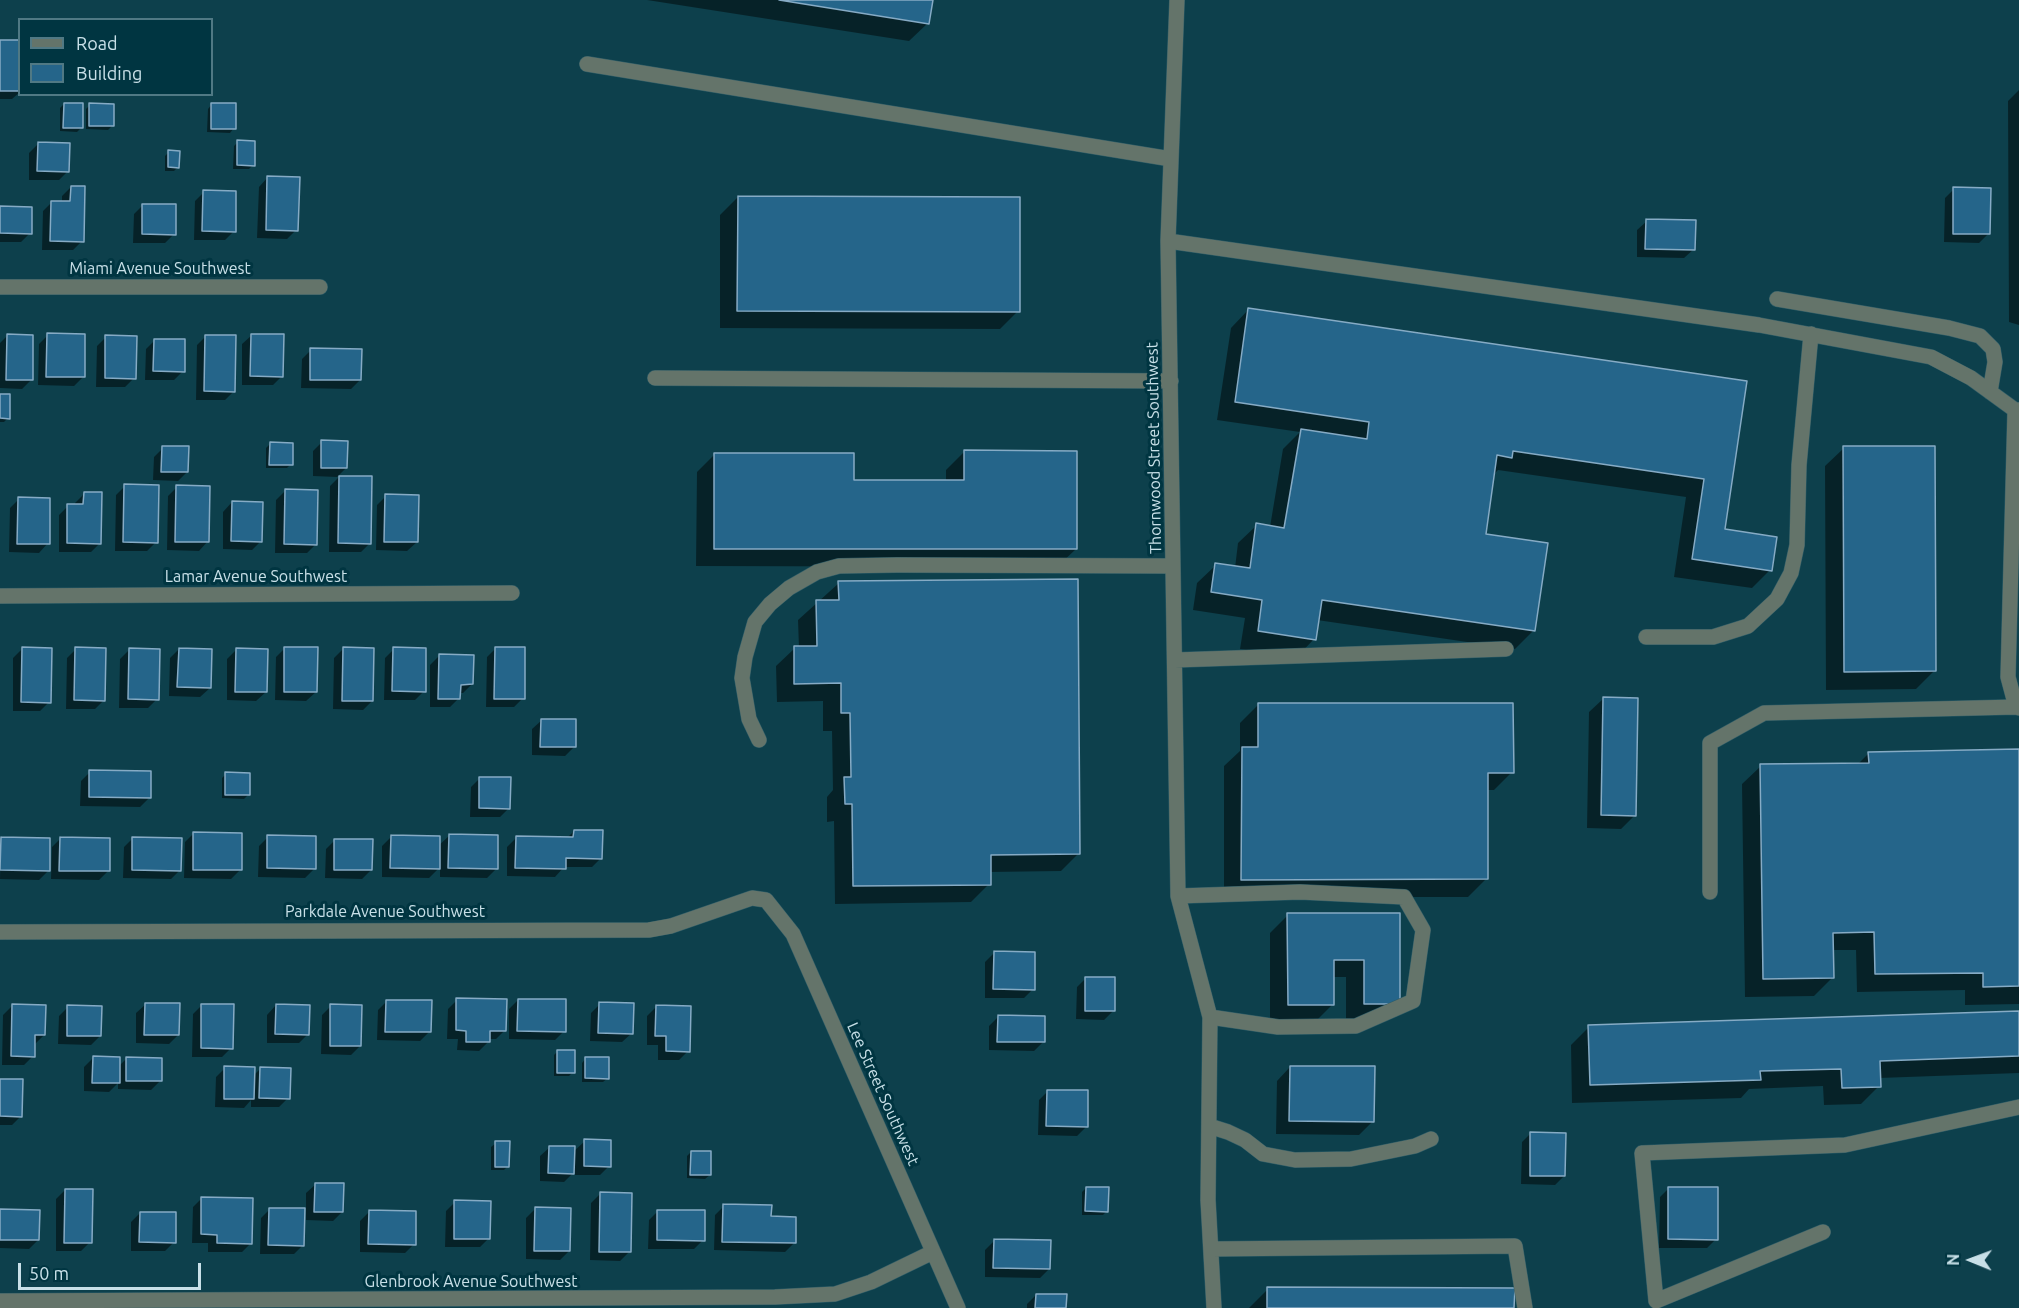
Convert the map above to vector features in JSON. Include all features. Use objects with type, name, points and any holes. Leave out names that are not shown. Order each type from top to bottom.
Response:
[{"type":"street","name":"Thornwood Street Southwest","points":[[1177,0],[1168,241],[1178,896],[1210,1017],[1208,1200],[1214,1308]]},
{"type":"street","points":[[587,64],[1171,159]]},
{"type":"street","points":[[1168,241],[1759,325],[1931,357],[1971,378],[2017,410],[2008,678],[2018,707],[1764,713],[1710,743],[1710,892]]},
{"type":"street","name":"Miami Avenue Southwest","points":[[0,287],[320,286]]},
{"type":"street","points":[[1777,299],[1949,327],[1980,336],[1993,349],[1995,362],[1990,392]]},
{"type":"street","points":[[1646,636],[1713,637],[1748,626],[1777,599],[1791,573],[1797,545],[1799,465],[1811,334]]},
{"type":"street","points":[[655,378],[1171,381]]},
{"type":"street","points":[[759,740],[749,718],[742,678],[745,657],[755,622],[770,604],[789,588],[817,572],[839,566],[897,565],[1173,566]]},
{"type":"street","name":"Lamar Avenue Southwest","points":[[0,596],[512,593]]},
{"type":"street","points":[[1175,660],[1506,649]]},
{"type":"street","points":[[1178,896],[1300,892],[1404,897],[1423,930],[1413,1001],[1356,1026],[1278,1028],[1210,1017]]},
{"type":"street","name":"Parkdale Avenue Southwest","points":[[0,932],[649,930],[671,926],[752,898],[766,900]]},
{"type":"street","name":"Lee Street Southwest","points":[[766,900],[793,934],[958,1308]]},
{"type":"street","points":[[1823,1232],[1656,1300],[1642,1153],[1845,1146],[2019,1107]]},
{"type":"street","points":[[1209,1126],[1245,1140],[1263,1154],[1295,1160],[1351,1159],[1415,1146],[1431,1139]]},
{"type":"street","points":[[1211,1249],[1515,1246],[1525,1308]]},
{"type":"street","name":"Glenbrook Avenue Southwest","points":[[0,1301],[355,1304],[835,1294],[871,1282],[933,1252]]},
{"type":"building","points":[[779,0],[933,0],[929,24]]},
{"type":"building","points":[[0,40],[18,40],[18,91],[0,91]]},
{"type":"building","points":[[64,103],[83,103],[83,128],[63,128]]},
{"type":"building","points":[[89,103],[114,104],[114,126],[89,126]]},
{"type":"building","points":[[211,103],[236,103],[236,129],[211,129]]},
{"type":"building","points":[[237,140],[255,141],[255,166],[237,165]]},
{"type":"building","points":[[38,142],[70,143],[69,172],[37,171]]},
{"type":"building","points":[[168,150],[180,151],[179,168],[168,167]]},
{"type":"building","points":[[267,176],[300,177],[298,231],[266,230]]},
{"type":"building","points":[[71,186],[85,186],[84,242],[50,241],[51,201],[70,201]]},
{"type":"building","points":[[1953,187],[1991,188],[1990,234],[1953,234]]},
{"type":"building","points":[[203,190],[236,191],[236,232],[202,231]]},
{"type":"building","points":[[738,196],[1020,197],[1020,312],[737,311]]},
{"type":"building","points":[[142,204],[176,204],[176,235],[142,234]]},
{"type":"building","points":[[0,206],[32,207],[32,234],[0,233]]},
{"type":"building","points":[[1646,219],[1696,220],[1695,250],[1645,249]]},
{"type":"building","points":[[1248,308],[1747,381],[1725,529],[1777,537],[1772,571],[1692,559],[1704,479],[1513,451],[1512,458],[1497,455],[1486,534],[1548,543],[1535,631],[1322,600],[1316,640],[1258,631],[1262,600],[1211,592],[1215,563],[1250,568],[1256,523],[1284,528],[1301,429],[1367,439],[1369,422],[1235,402]]},
{"type":"building","points":[[47,333],[85,334],[85,377],[46,377]]},
{"type":"building","points":[[7,334],[33,335],[33,380],[6,380]]},
{"type":"building","points":[[251,334],[284,334],[283,377],[250,376]]},
{"type":"building","points":[[105,335],[137,336],[136,379],[105,378]]},
{"type":"building","points":[[205,335],[236,335],[235,392],[204,391]]},
{"type":"building","points":[[154,339],[185,339],[185,372],[153,371]]},
{"type":"building","points":[[310,348],[362,349],[361,380],[310,380]]},
{"type":"building","points":[[0,394],[10,394],[10,419],[0,418]]},
{"type":"building","points":[[321,440],[348,441],[347,468],[321,468]]},
{"type":"building","points":[[270,442],[293,443],[293,465],[269,465]]},
{"type":"building","points":[[162,446],[189,446],[188,472],[161,472]]},
{"type":"building","points":[[1843,446],[1935,446],[1936,671],[1844,672]]},
{"type":"building","points":[[964,450],[1077,451],[1077,549],[714,549],[714,453],[854,453],[854,480],[964,480]]},
{"type":"building","points":[[339,476],[372,476],[371,544],[338,543]]},
{"type":"building","points":[[124,484],[159,485],[158,543],[123,542]]},
{"type":"building","points":[[176,485],[210,486],[209,542],[175,542]]},
{"type":"building","points":[[285,489],[318,490],[317,545],[284,544]]},
{"type":"building","points":[[84,492],[102,492],[101,544],[67,543],[67,504],[83,504]]},
{"type":"building","points":[[385,494],[419,495],[418,542],[384,542]]},
{"type":"building","points":[[18,497],[50,498],[50,544],[17,544]]},
{"type":"building","points":[[232,501],[263,502],[262,542],[231,541]]},
{"type":"building","points":[[1078,579],[1080,854],[991,855],[991,885],[853,886],[852,804],[845,804],[844,777],[851,777],[850,713],[841,713],[841,683],[794,684],[794,646],[817,646],[816,600],[839,600],[838,581]]},
{"type":"building","points":[[22,647],[52,648],[51,703],[21,702]]},
{"type":"building","points":[[75,647],[106,648],[105,701],[74,700]]},
{"type":"building","points":[[284,647],[318,647],[317,692],[284,692]]},
{"type":"building","points":[[343,647],[374,648],[373,701],[342,701]]},
{"type":"building","points":[[393,647],[426,648],[426,692],[392,691]]},
{"type":"building","points":[[495,647],[525,647],[525,699],[494,699]]},
{"type":"building","points":[[129,648],[160,649],[159,700],[128,699]]},
{"type":"building","points":[[179,648],[212,649],[211,688],[177,687]]},
{"type":"building","points":[[236,648],[268,649],[267,692],[235,692]]},
{"type":"building","points":[[439,654],[474,655],[473,684],[461,685],[460,699],[438,699]]},
{"type":"building","points":[[1603,697],[1638,698],[1636,816],[1601,815]]},
{"type":"building","points":[[1258,703],[1513,703],[1514,773],[1488,773],[1488,879],[1241,880],[1242,747],[1258,747]]},
{"type":"building","points":[[541,719],[576,719],[576,747],[540,747]]},
{"type":"building","points":[[2019,749],[2019,986],[1983,987],[1983,973],[1875,974],[1874,932],[1833,933],[1834,978],[1763,979],[1760,764],[1869,763],[1868,752]]},
{"type":"building","points":[[89,770],[151,771],[151,798],[89,797]]},
{"type":"building","points":[[225,772],[250,773],[250,795],[225,795]]},
{"type":"building","points":[[479,777],[511,777],[510,809],[479,808]]},
{"type":"building","points":[[574,830],[603,830],[602,859],[566,858],[566,869],[515,868],[516,836],[573,837]]},
{"type":"building","points":[[193,832],[242,833],[242,870],[193,870]]},
{"type":"building","points":[[449,834],[498,835],[498,869],[448,868]]},
{"type":"building","points":[[267,835],[316,836],[316,869],[267,868]]},
{"type":"building","points":[[391,835],[440,836],[440,869],[390,868]]},
{"type":"building","points":[[1,837],[50,838],[50,871],[0,870]]},
{"type":"building","points":[[60,837],[110,838],[110,871],[59,871]]},
{"type":"building","points":[[132,837],[182,838],[181,871],[132,870]]},
{"type":"building","points":[[334,839],[373,839],[372,870],[334,870]]},
{"type":"building","points":[[1287,913],[1400,913],[1400,1004],[1364,1004],[1364,960],[1334,960],[1334,1005],[1288,1005]]},
{"type":"building","points":[[994,951],[1035,952],[1035,990],[993,989]]},
{"type":"building","points":[[1085,977],[1115,977],[1115,1011],[1085,1011]]},
{"type":"building","points":[[456,998],[507,999],[506,1031],[490,1031],[490,1042],[466,1042],[466,1031],[456,1030]]},
{"type":"building","points":[[518,999],[566,999],[566,1032],[517,1031]]},
{"type":"building","points":[[386,1000],[432,1000],[431,1032],[385,1032]]},
{"type":"building","points":[[599,1002],[634,1003],[633,1034],[598,1033]]},
{"type":"building","points":[[145,1003],[180,1003],[179,1035],[144,1035]]},
{"type":"building","points":[[12,1004],[46,1005],[45,1035],[35,1035],[35,1057],[11,1056]]},
{"type":"building","points":[[201,1004],[234,1004],[233,1049],[201,1048]]},
{"type":"building","points":[[276,1004],[310,1005],[309,1035],[275,1034]]},
{"type":"building","points":[[330,1004],[362,1005],[361,1046],[330,1046]]},
{"type":"building","points":[[67,1005],[102,1006],[101,1036],[67,1036]]},
{"type":"building","points":[[656,1005],[691,1006],[690,1052],[666,1051],[666,1036],[655,1036]]},
{"type":"building","points":[[2019,1011],[2019,1056],[1880,1061],[1881,1087],[1842,1088],[1841,1069],[1760,1071],[1761,1080],[1590,1085],[1588,1025]]},
{"type":"building","points":[[998,1015],[1045,1016],[1045,1042],[997,1042]]},
{"type":"building","points":[[557,1050],[575,1050],[575,1073],[557,1073]]},
{"type":"building","points":[[93,1056],[120,1057],[120,1083],[92,1083]]},
{"type":"building","points":[[126,1057],[162,1058],[162,1081],[126,1081]]},
{"type":"building","points":[[585,1057],[609,1057],[609,1079],[585,1078]]},
{"type":"building","points":[[224,1066],[255,1067],[254,1099],[224,1099]]},
{"type":"building","points":[[1290,1066],[1375,1066],[1374,1122],[1289,1121]]},
{"type":"building","points":[[260,1067],[291,1068],[290,1099],[259,1098]]},
{"type":"building","points":[[0,1079],[23,1079],[22,1117],[0,1116]]},
{"type":"building","points":[[1047,1090],[1088,1090],[1088,1127],[1046,1126]]},
{"type":"building","points":[[1530,1132],[1566,1133],[1565,1176],[1530,1176]]},
{"type":"building","points":[[584,1139],[611,1140],[611,1167],[584,1166]]},
{"type":"building","points":[[495,1141],[510,1141],[509,1167],[495,1167]]},
{"type":"building","points":[[549,1146],[575,1146],[574,1174],[548,1173]]},
{"type":"building","points":[[691,1151],[711,1151],[711,1175],[690,1175]]},
{"type":"building","points":[[315,1183],[344,1183],[343,1212],[314,1212]]},
{"type":"building","points":[[1086,1187],[1109,1187],[1108,1212],[1085,1211]]},
{"type":"building","points":[[1668,1187],[1718,1187],[1718,1240],[1668,1239]]},
{"type":"building","points":[[65,1189],[93,1189],[92,1243],[64,1243]]},
{"type":"building","points":[[600,1192],[632,1193],[631,1252],[599,1252]]},
{"type":"building","points":[[201,1197],[253,1198],[252,1244],[217,1243],[217,1235],[201,1234]]},
{"type":"building","points":[[454,1200],[491,1201],[490,1239],[454,1239]]},
{"type":"building","points":[[723,1204],[772,1205],[771,1216],[796,1217],[796,1243],[722,1242]]},
{"type":"building","points":[[535,1207],[571,1208],[570,1251],[534,1251]]},
{"type":"building","points":[[269,1208],[305,1208],[304,1246],[268,1245]]},
{"type":"building","points":[[0,1209],[40,1210],[39,1240],[0,1240]]},
{"type":"building","points":[[369,1210],[416,1211],[416,1245],[368,1244]]},
{"type":"building","points":[[657,1210],[705,1210],[705,1241],[657,1240]]},
{"type":"building","points":[[140,1212],[176,1212],[176,1243],[139,1242]]},
{"type":"building","points":[[994,1239],[1051,1240],[1050,1269],[993,1268]]},
{"type":"building","points":[[1267,1287],[1515,1288],[1514,1308],[1267,1308]]},
{"type":"building","points":[[1036,1294],[1067,1294],[1066,1308],[1035,1308]]}]
